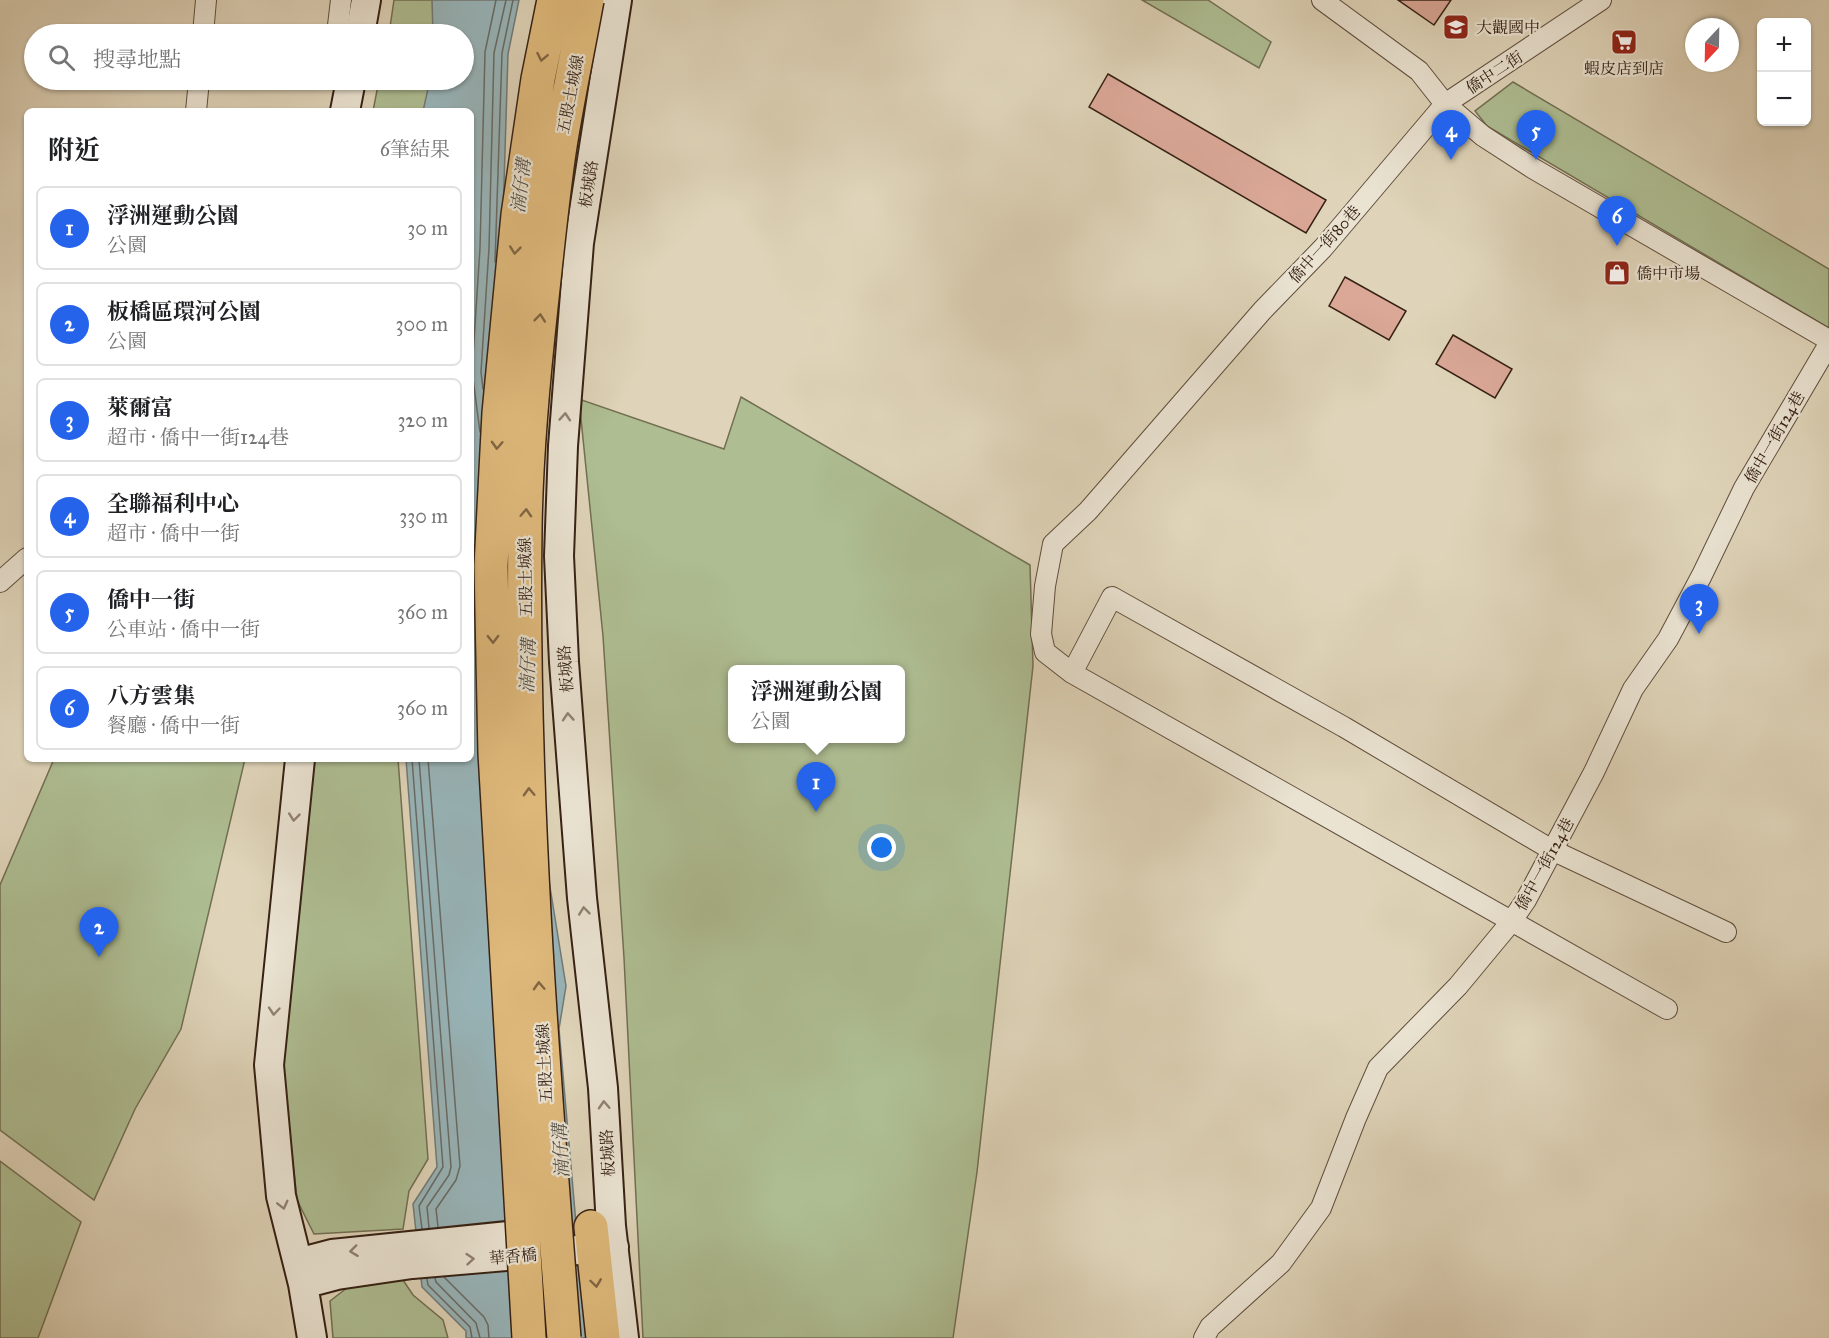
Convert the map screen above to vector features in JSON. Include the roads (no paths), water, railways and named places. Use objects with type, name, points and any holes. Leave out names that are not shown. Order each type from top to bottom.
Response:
[{"type":"highway","name":"五股土城線","points":[[529,1338],[495,753],[491,566],[499,413],[518,215],[538,79],[554,0]]},
{"type":"highway","name":"五股土城線","points":[[564,1338],[549,1145],[533,884],[527,732],[525,527],[535,360],[549,230],[560,144],[587,0]]},
{"type":"highway","points":[[597,1238],[603,1338]]},
{"type":"street","points":[[204,24],[206,0]]},
{"type":"street","points":[[338,24],[341,0]]},
{"type":"street","points":[[362,24],[366,0]]},
{"type":"street","name":"板城路","points":[[617,0],[579,243],[562,446],[559,556],[564,662],[582,898],[603,1088],[597,1238],[624,1338]]},
{"type":"street","points":[[1322,0],[1419,71],[1445,104],[1483,136],[1534,170],[1829,340]]},
{"type":"street","name":"僑中二街","points":[[1445,104],[1601,0]]},
{"type":"street","points":[[196,108],[198,90]]},
{"type":"street","points":[[339,90],[345,108]]},
{"type":"street","points":[[345,108],[349,90]]},
{"type":"street","name":"僑中一街80巷","points":[[1445,104],[1323,248],[1262,311],[1088,511],[1053,544],[1045,586],[1041,634],[1045,652],[1072,673],[1667,1009]]},
{"type":"street","name":"僑中一街124巷","points":[[1204,1338],[1210,1327],[1281,1263],[1321,1208],[1378,1068],[1458,986],[1511,922],[1526,900],[1594,772],[1633,689],[1668,639],[1744,488],[1829,347]]},
{"type":"street","points":[[0,582],[24,561]]},
{"type":"street","points":[[1072,673],[1112,597],[1344,727],[1552,850],[1726,932]]},
{"type":"street","points":[[300,762],[269,1065],[281,1196],[301,1274],[312,1338]]},
{"type":"street","name":"華香橋","points":[[301,1274],[337,1275],[411,1254],[597,1238]]},
{"type":"water","name":"湳仔溝","points":[[432,0],[519,0],[508,54],[502,249],[539,819],[566,986],[559,1029],[586,1338],[466,1338],[466,1331],[422,1287],[413,1204],[437,1167],[406,762],[474,762],[474,108],[424,108],[428,90],[474,90],[474,24],[433,24]]},
{"type":"place","name":"大觀國中","points":[[1456,27]]},
{"type":"place","name":"蝦皮店到店","points":[[1624,42]]},
{"type":"place","name":"全聯福利中心","points":[[1451,160]]},
{"type":"place","name":"僑中一街","points":[[1536,160]]},
{"type":"place","name":"八方雲集","points":[[1617,246]]},
{"type":"place","name":"僑中市場","points":[[1617,273]]},
{"type":"place","name":"萊爾富","points":[[1699,634]]},
{"type":"place","name":"浮洲運動公園","points":[[816,812]]},
{"type":"place","name":"板橋區環河公園","points":[[99,957]]}]
